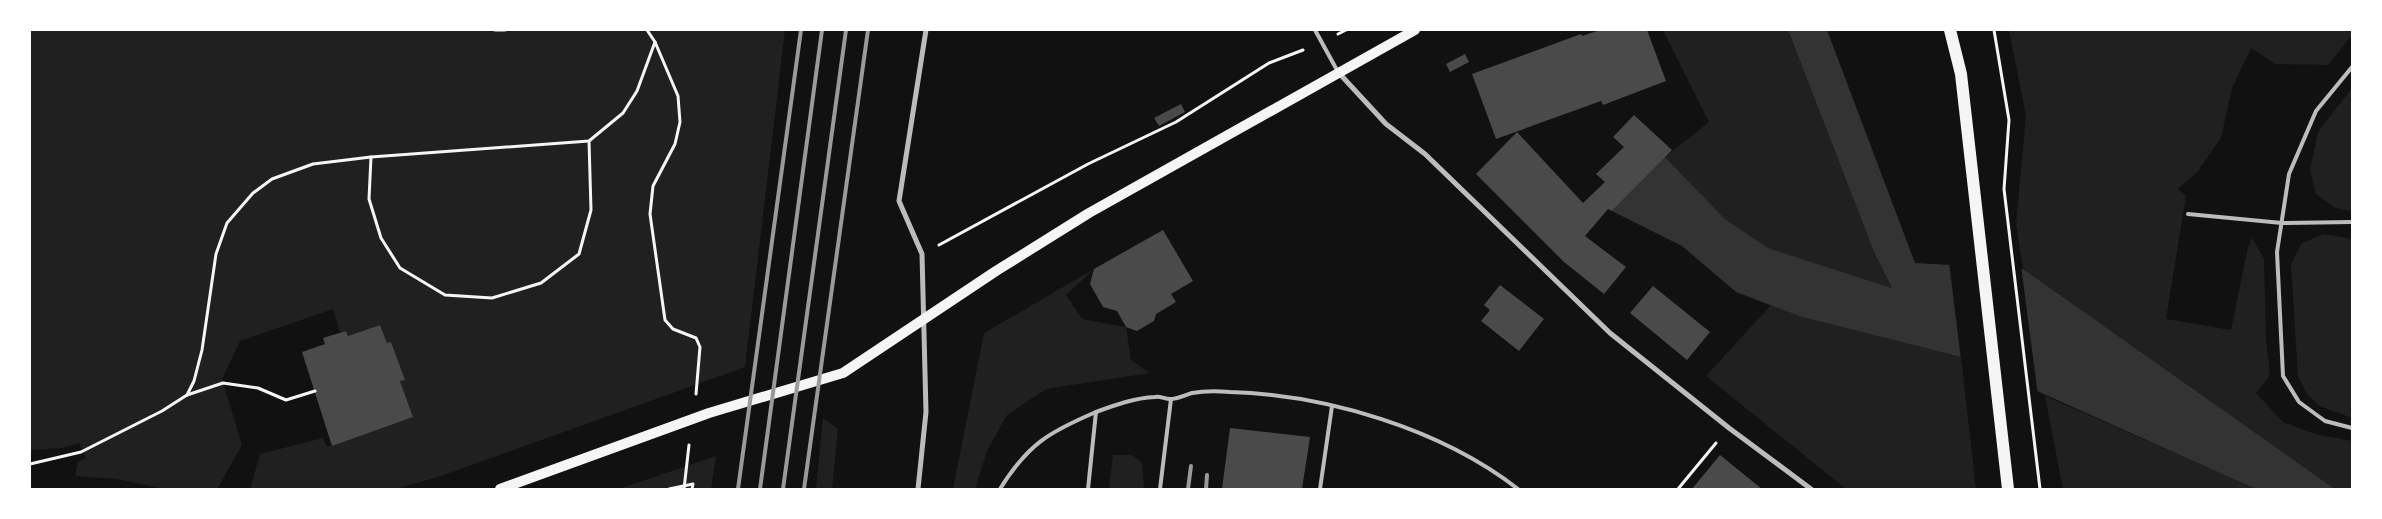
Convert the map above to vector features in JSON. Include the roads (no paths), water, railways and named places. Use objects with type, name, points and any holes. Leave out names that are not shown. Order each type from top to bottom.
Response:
[{"type":"main road","points":[[500,489],[709,413],[843,373],[923,322],[996,271],[1089,213],[1415,30]]},
{"type":"main road","points":[[1950,30],[1961,74],[2008,489]]},
{"type":"street","points":[[918,489],[926,412],[922,254],[899,201],[926,30]]},
{"type":"street","points":[[1338,72],[1386,124],[1425,154],[1610,333],[1729,428],[1812,489]]},
{"type":"lane","points":[[1315,30],[1338,72]]},
{"type":"lane","points":[[2352,67],[2316,111],[2289,174],[2277,252],[2283,376],[2299,402],[2325,421],[2352,428]]},
{"type":"lane","points":[[2188,214],[2282,223],[2352,222]]},
{"type":"lane","points":[[1000,489],[1015,464],[1033,446],[1062,426],[1121,402],[1157,396],[1171,399],[1193,393],[1229,392],[1273,395],[1332,406],[1395,424],[1461,451],[1518,489]]},
{"type":"lane","points":[[1160,489],[1171,399]]},
{"type":"lane","points":[[1320,489],[1332,406]]},
{"type":"lane","points":[[1088,489],[1096,412]]},
{"type":"railway","points":[[738,489],[801,30]]},
{"type":"railway","points":[[760,489],[822,30]]},
{"type":"railway","points":[[783,489],[846,30]]},
{"type":"railway","points":[[804,489],[868,30]]},
{"type":"railway","points":[[1188,489],[1191,466]]},
{"type":"railway","points":[[1206,489],[1207,475]]}]
